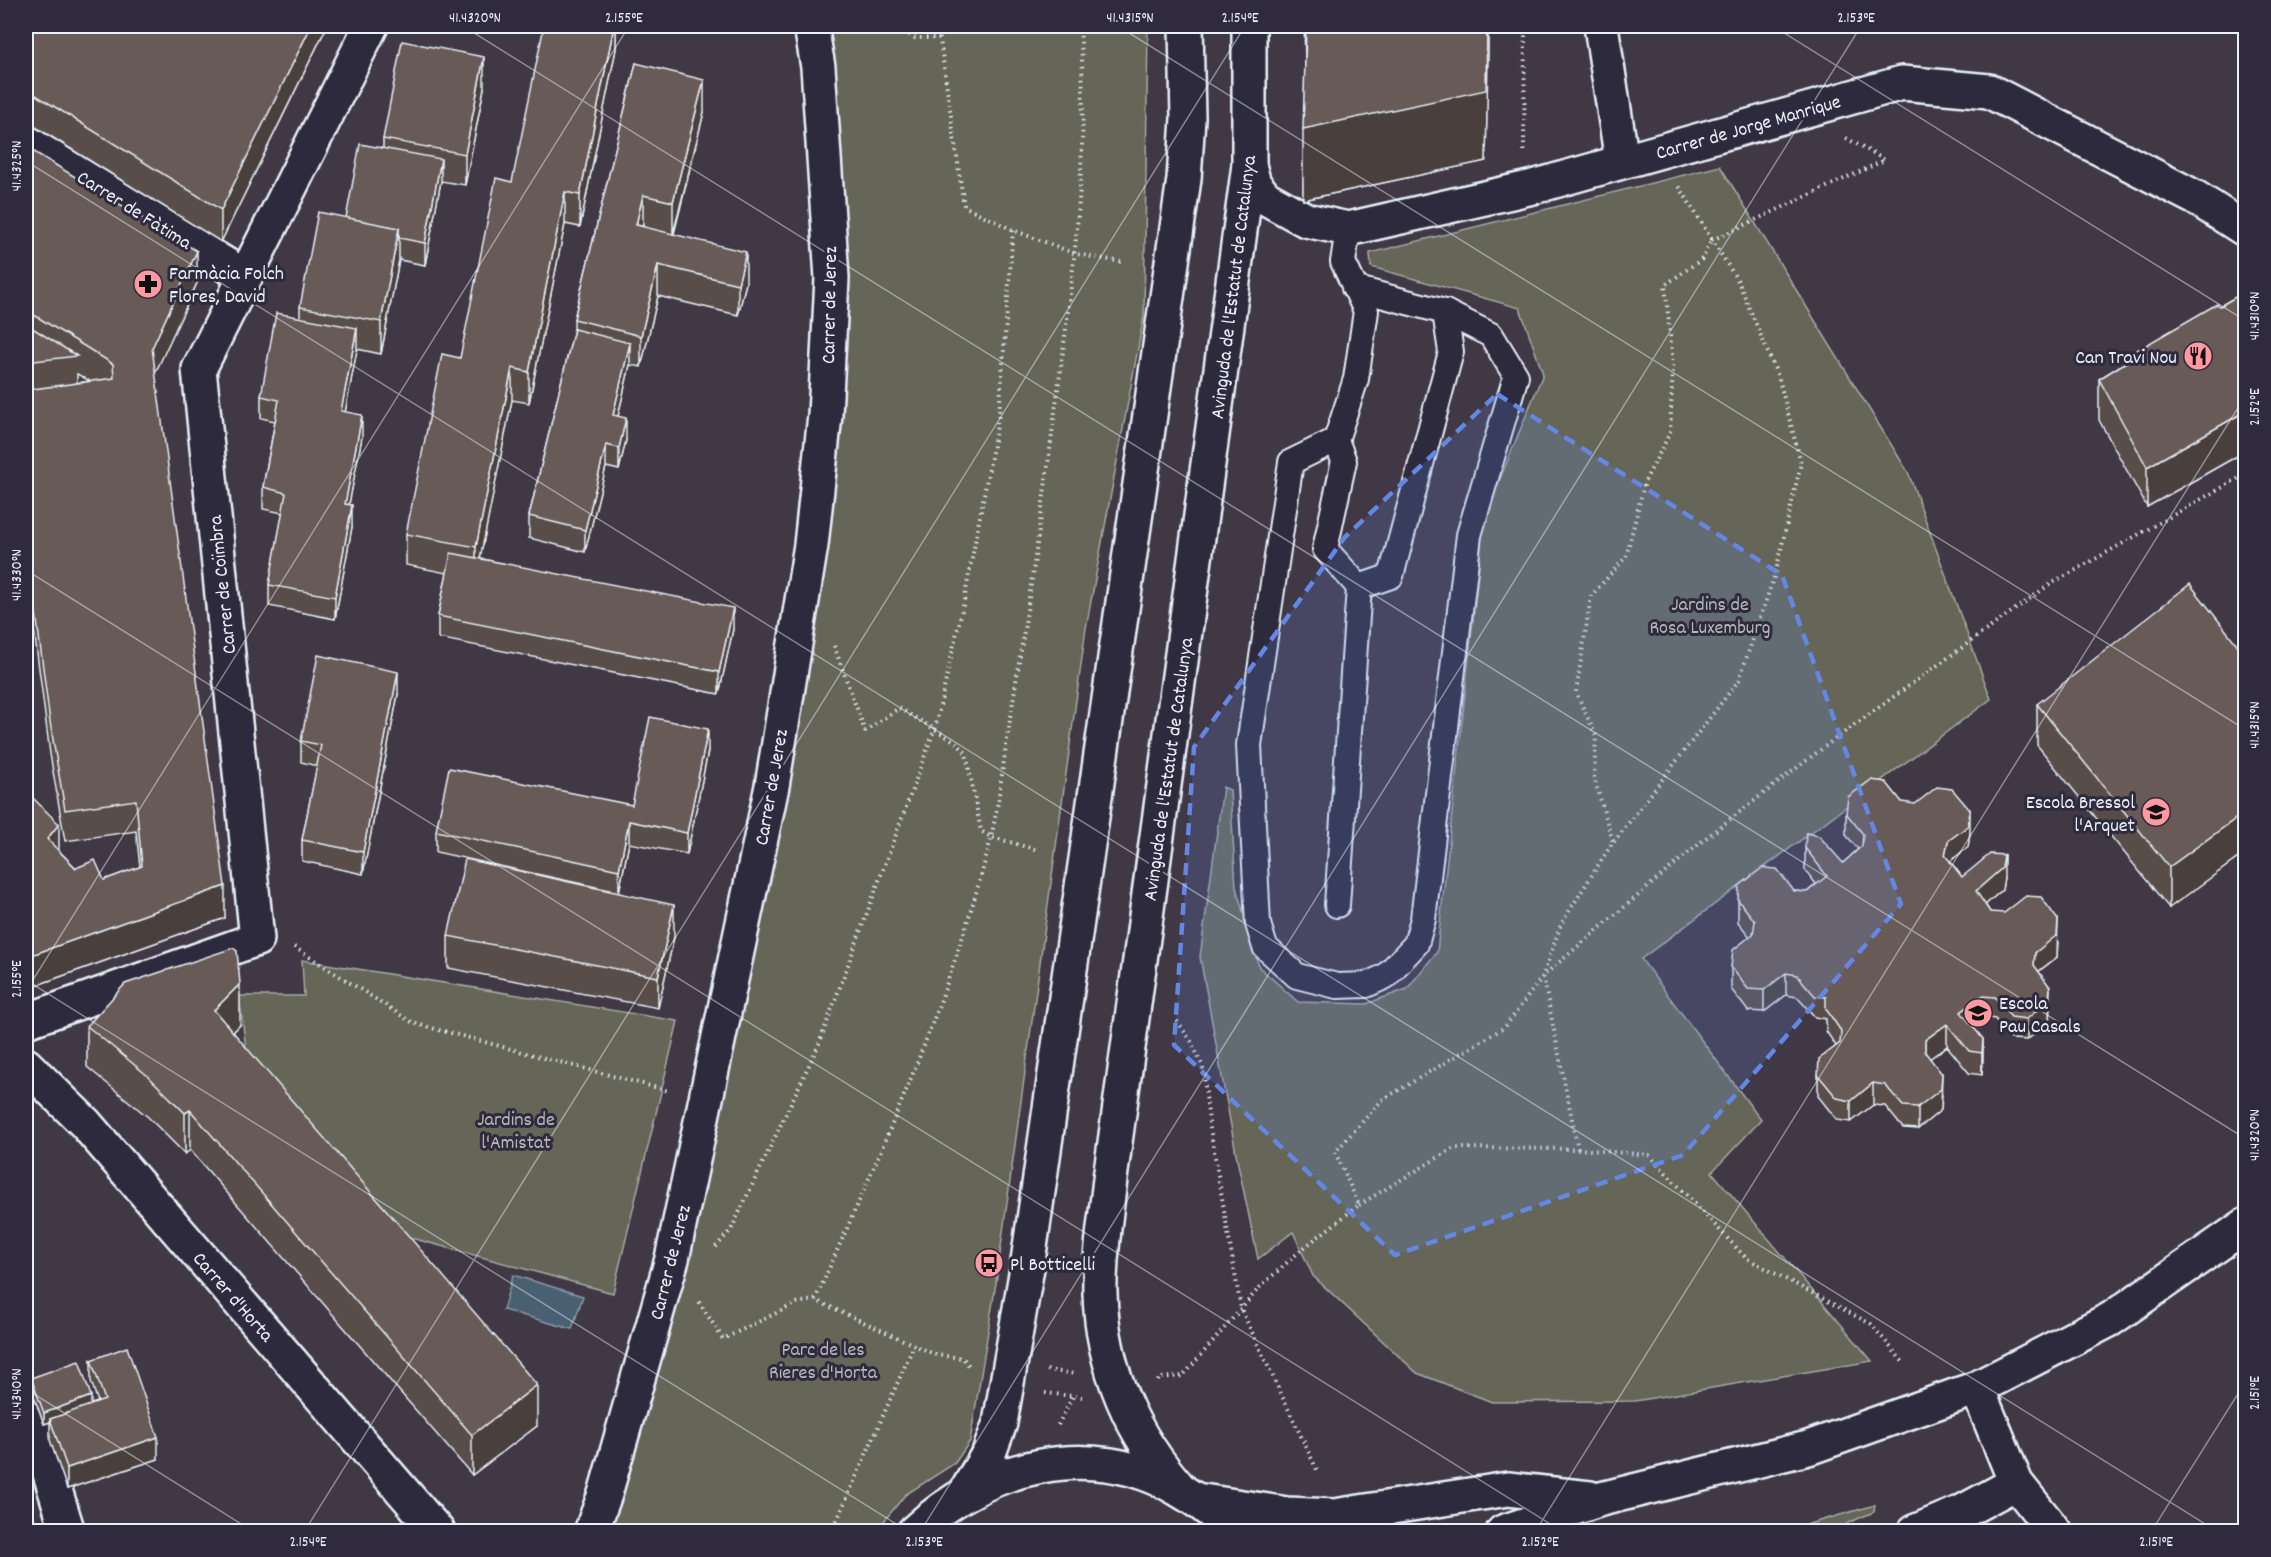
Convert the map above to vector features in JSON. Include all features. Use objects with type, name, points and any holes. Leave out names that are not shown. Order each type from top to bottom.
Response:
[{"type":"street","name":"Carrer de Coïmbra","points":[[26,1021],[257,939],[199,369],[371,26]]},
{"type":"street","name":"Carrer de Jerez","points":[[591,1532],[672,1259],[772,786],[811,545],[825,415],[832,278],[818,67],[811,26]]},
{"type":"street","points":[[966,1492],[989,1453],[1000,1423],[1029,1257],[1184,179],[1188,117],[1186,26]]},
{"type":"street","name":"Avinguda de l'Estatut de Catalunya","points":[[1189,1496],[1157,1463],[1127,1411],[1103,1334],[1100,1292],[1110,1179],[1249,165],[1249,26]]},
{"type":"street","points":[[1602,26],[1622,161]]},
{"type":"street","name":"Carrer de Jorge Manrique","points":[[1249,165],[1254,184],[1266,198],[1306,220],[1348,229],[1533,187],[1902,82],[1989,90],[2196,198],[2246,230]]},
{"type":"street","name":"Carrer de Fàtima","points":[[26,142],[244,276]]},
{"type":"street","name":"Carrer d'Horta","points":[[26,1065],[92,1131],[438,1532]]},
{"type":"street","points":[[1503,1532],[1601,1499],[1808,1448],[1977,1388],[2111,1318],[2246,1225]]},
{"type":"street","points":[[1977,1388],[2016,1484],[2055,1532]]},
{"type":"street","points":[[26,1396],[68,1532]]},
{"type":"street","points":[[914,1532],[934,1513],[966,1492],[1000,1476],[1036,1465],[1074,1461],[1142,1472],[1189,1496],[1231,1532]]},
{"type":"street","points":[[1914,1532],[1962,1512],[2016,1484]]},
{"type":"street","points":[[1189,1496],[1287,1514],[1334,1516],[1508,1489],[1601,1499]]},
{"type":"lane","points":[[1337,905],[1359,587],[1325,549],[1344,461],[1336,440],[1356,379],[1366,311],[1343,262],[1348,229]]},
{"type":"lane","points":[[1336,440],[1291,462],[1249,745],[1258,924],[1265,947],[1297,975],[1337,986],[1366,985],[1386,976],[1416,944],[1423,919],[1469,535],[1516,376],[1491,335],[1445,312],[1354,288]]},
{"type":"lane","points":[[1359,587],[1391,576],[1451,352],[1445,312]]},
{"type":"path","points":[[893,26],[915,38],[939,38]]},
{"type":"path","points":[[938,26],[964,206],[1013,230],[1076,254],[1122,262]]},
{"type":"path","points":[[815,1300],[879,1155],[941,1002],[991,837],[1034,573],[1076,254],[1083,164],[1084,77],[1080,26]]},
{"type":"path","points":[[1524,159],[1525,26]]},
{"type":"path","points":[[1613,842],[1594,778],[1596,736],[1576,692],[1582,668],[1581,651],[1591,596],[1626,557],[1645,481],[1670,432],[1673,364],[1665,285],[1702,259],[1712,240],[1885,160],[1842,136]]},
{"type":"path","points":[[1578,1149],[1543,976],[1561,924],[1613,842],[1738,680],[1776,571],[1801,463],[1779,379],[1738,281],[1678,184]]},
{"type":"path","points":[[708,1255],[731,1230],[819,1044],[935,728],[964,601],[999,415],[1008,327],[1013,230]]},
{"type":"path","points":[[1359,1205],[1335,1152],[1382,1100],[1505,1027],[1543,976],[1707,837],[1828,744],[2049,585],[2246,474]]},
{"type":"path","points":[[836,649],[865,731],[899,708],[956,742],[966,753],[981,831],[991,837],[1038,850]]},
{"type":"path","points":[[291,946],[413,1023],[670,1091]]},
{"type":"path","points":[[1177,1021],[1191,1041],[1203,1067],[1209,1122],[1241,1309],[1317,1470]]},
{"type":"path","points":[[1160,1378],[1183,1376],[1241,1309],[1301,1250],[1359,1205],[1454,1148],[1578,1149],[1649,1155],[1746,1258],[1871,1324],[1903,1362]]},
{"type":"path","points":[[698,1300],[723,1339],[797,1303],[815,1300],[936,1354],[963,1358]]},
{"type":"path","points":[[832,1532],[914,1345]]},
{"type":"path","points":[[1036,1368],[1079,1375]]},
{"type":"path","points":[[1034,1391],[1088,1397]]},
{"type":"path","points":[[1054,1433],[1073,1396]]},
{"type":"highlighted area","points":[[1497,394],[1782,575],[1901,904],[1683,1155],[1395,1255],[1174,1045],[1194,747],[1345,537]]},
{"type":"green space","name":"Parc de les Rieres d'Horta","points":[[825,26],[1148,26],[1144,316],[1086,628],[996,1283],[970,1441],[955,1463],[905,1495],[876,1531],[607,1532],[673,1308],[729,1073],[807,660]]},
{"type":"green space","name":"Jardins de Rosa Luxemburg","points":[[1720,166],[1908,472],[1991,699],[1641,959],[1761,1120],[1712,1172],[1872,1361],[1635,1401],[1492,1402],[1417,1373],[1313,1276],[1293,1232],[1258,1259],[1200,957],[1223,787],[1230,790],[1236,887],[1259,967],[1298,1002],[1366,1004],[1407,989],[1437,952],[1484,518],[1543,374],[1520,308],[1371,267],[1370,253]]},
{"type":"green space","name":"Jardins de l'Amistat","points":[[302,960],[678,1021],[613,1293],[386,1231],[249,1070],[239,996],[304,996]]},
{"type":"green space","points":[[1875,1505],[1874,1512],[1848,1523],[1838,1531],[1784,1531]]},
{"type":"water","points":[[513,1275],[583,1296],[572,1329],[503,1310]]},
{"type":"building","points":[[26,26],[311,26],[221,210],[26,89]]},
{"type":"building","points":[[544,26],[614,26],[580,195],[565,192],[529,372],[512,368],[476,547],[406,534],[442,354],[460,358],[496,178],[512,182]]},
{"type":"building","points":[[1306,26],[1487,26],[1486,90],[1303,129]]},
{"type":"building","points":[[402,41],[484,57],[465,154],[383,139]]},
{"type":"building","points":[[636,63],[704,80],[673,202],[643,195],[636,225],[746,252],[738,284],[658,265],[641,336],[574,319]]},
{"type":"building","points":[[360,144],[441,159],[425,243],[399,238],[399,228],[346,218]]},
{"type":"building","points":[[26,147],[197,251],[152,348],[225,886],[26,957],[26,791],[59,824],[47,839],[76,868],[95,860],[104,880],[142,866],[136,800],[65,810],[50,722],[26,535],[26,390],[114,378],[113,364],[26,310]]},
{"type":"building","points":[[318,212],[399,228],[381,322],[300,307]]},
{"type":"building","points":[[2246,291],[2246,411],[2147,467],[2099,379],[2136,356],[2134,352],[2217,304],[2220,306]]},
{"type":"building","points":[[276,313],[357,328],[341,411],[362,415],[345,504],[352,505],[335,597],[269,585],[286,493],[263,487],[279,400],[261,396]]},
{"type":"building","points":[[26,324],[77,356],[26,362]]},
{"type":"building","points":[[574,329],[630,343],[613,415],[626,418],[619,448],[606,445],[585,530],[529,516]]},
{"type":"building","points":[[451,553],[733,608],[719,672],[438,616]]},
{"type":"building","name":"Escola Bressol l'Arquet","points":[[2190,584],[2246,656],[2246,811],[2169,867],[2037,704]]},
{"type":"building","points":[[318,655],[398,672],[363,852],[302,840],[321,745],[301,741]]},
{"type":"building","points":[[650,717],[708,729],[687,833],[629,821],[619,870],[436,831],[449,768],[632,805]]},
{"type":"building","points":[[1871,780],[1886,782],[1902,802],[1915,804],[1937,787],[1952,789],[1970,810],[1968,826],[1948,841],[1945,855],[1962,877],[1990,854],[2004,855],[2002,868],[1976,891],[1990,912],[2004,913],[2026,896],[2041,897],[2058,920],[2057,935],[2035,953],[2034,965],[2050,987],[2049,1000],[2027,1019],[2011,1017],[1995,997],[1982,996],[1961,1012],[1983,1039],[1982,1053],[1969,1051],[1947,1024],[1925,1040],[1925,1052],[1942,1074],[1941,1089],[1918,1107],[1903,1106],[1885,1085],[1873,1083],[1851,1101],[1837,1098],[1818,1075],[1819,1059],[1840,1043],[1841,1031],[1826,1009],[1826,997],[1815,996],[1797,975],[1786,973],[1764,990],[1748,989],[1731,967],[1733,950],[1753,934],[1755,921],[1738,900],[1739,886],[1762,868],[1777,869],[1794,891],[1807,892],[1827,876],[1805,848],[1806,833],[1819,836],[1843,863],[1862,846],[1863,834],[1846,813],[1848,797]]},
{"type":"building","points":[[465,859],[674,905],[658,977],[448,936]]},
{"type":"building","points":[[233,948],[237,951],[240,984],[214,1010],[537,1385],[472,1435],[190,1110],[185,1113],[148,1076],[87,1026],[125,984]]},
{"type":"building","points":[[127,1347],[158,1437],[67,1468],[50,1419],[105,1400],[91,1360]]},
{"type":"building","points":[[79,1361],[91,1396],[44,1413],[31,1378]]},
{"type":"building","points":[[26,1494],[34,1519],[26,1522]]},
{"type":"building","points":[[1955,1527],[1959,1532],[1946,1532]]},
{"type":"place","name":"Farmàcia Folch Flores, David","points":[[148,284]]},
{"type":"place","name":"Can Travi Nou","points":[[2198,356]]},
{"type":"place","name":"Escola Bressol l'Arquet","points":[[2156,812]]},
{"type":"place","name":"Escola Pau Casals","points":[[1978,1013]]},
{"type":"place","name":"Pl Botticelli","points":[[989,1263]]}]
